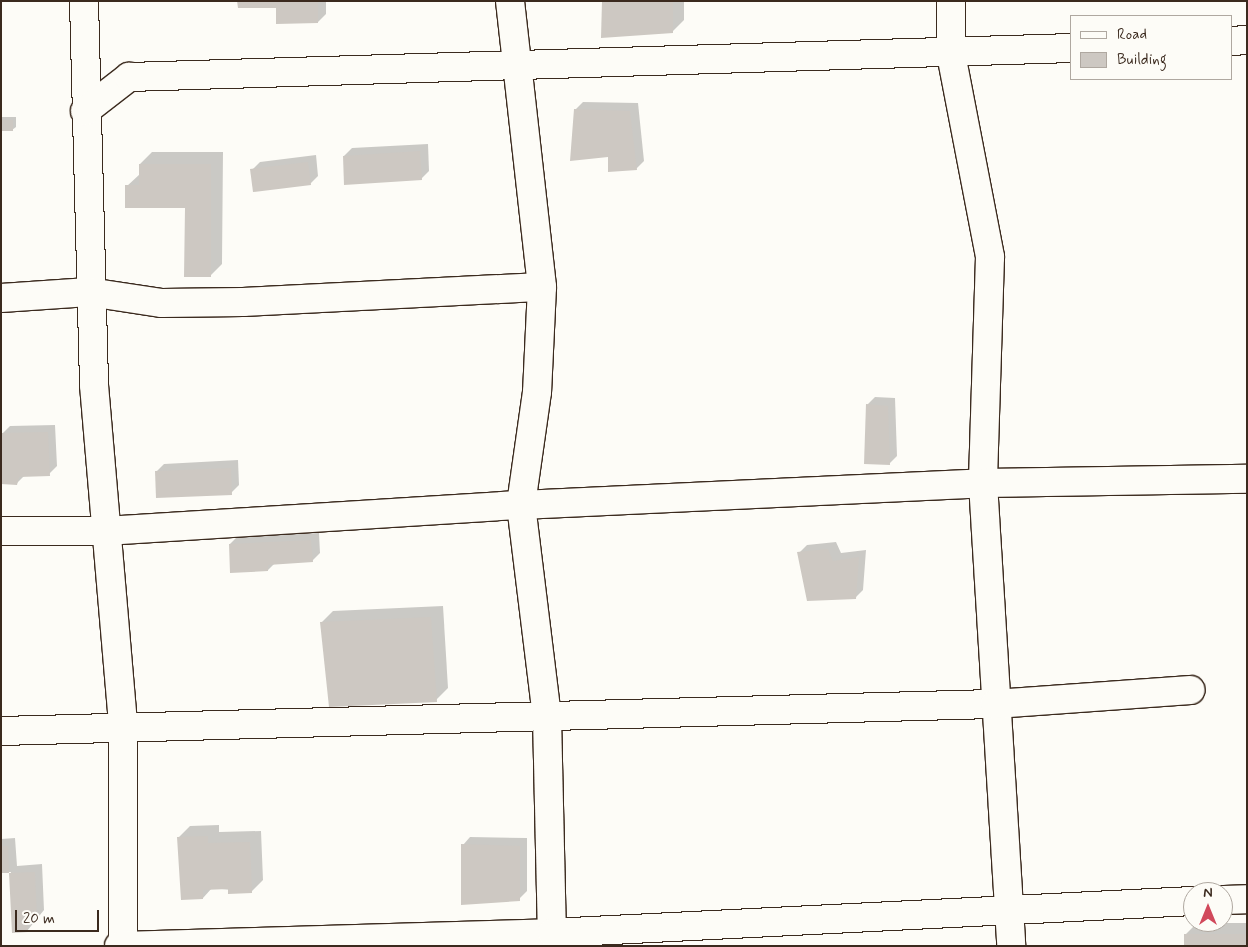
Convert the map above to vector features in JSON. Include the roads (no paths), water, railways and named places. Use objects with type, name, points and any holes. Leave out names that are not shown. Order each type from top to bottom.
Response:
[{"type":"street","points":[[84,1],[89,292],[105,531],[123,726],[124,946]]},
{"type":"street","points":[[510,1],[542,287],[537,392],[521,505],[548,717],[552,939]]},
{"type":"street","points":[[951,1],[951,54],[990,257],[983,484],[1011,946]]},
{"type":"street","points":[[1233,41],[1247,40]]},
{"type":"street","points":[[85,111],[128,77],[951,54],[1070,48]]},
{"type":"street","points":[[1,298],[89,292],[170,303],[542,287]]},
{"type":"street","points":[[1,531],[105,531],[521,505],[983,484],[1247,478]]},
{"type":"street","points":[[1,731],[123,726],[548,717],[995,704],[1192,690]]},
{"type":"street","points":[[1233,900],[1247,899]]},
{"type":"street","points":[[119,946],[552,939],[1010,910],[1183,901]]}]
